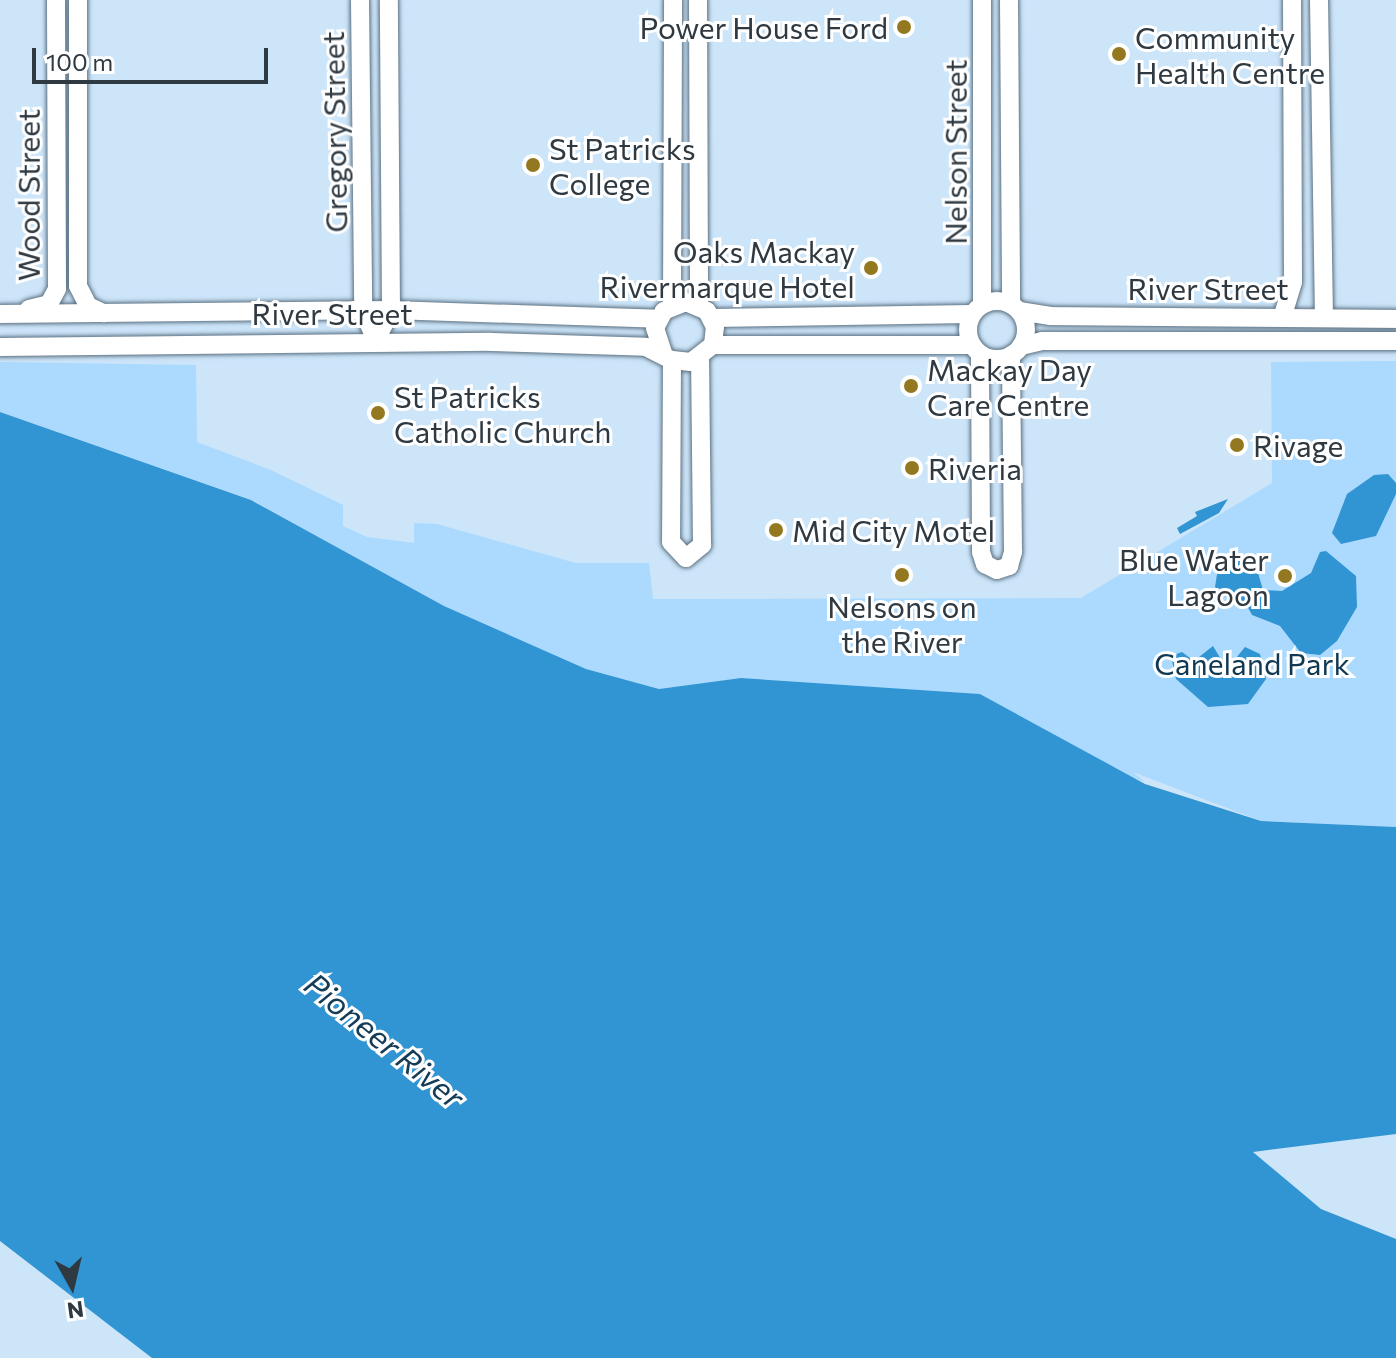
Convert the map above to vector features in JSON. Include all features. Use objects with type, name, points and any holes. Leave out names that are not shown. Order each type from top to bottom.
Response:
[{"type":"street","name":"Wood Street","points":[[7,316],[48,305],[57,292],[56,0]]},
{"type":"street","name":"Wood Street","points":[[78,0],[79,290],[91,309],[112,314]]},
{"type":"street","name":"Gregory Street","points":[[360,0],[363,310],[376,340]]},
{"type":"street","name":"Gregory Street","points":[[376,340],[391,310],[389,0]]},
{"type":"street","points":[[673,0],[672,305],[658,319],[655,337],[667,356],[671,542],[686,558],[697,554],[702,545],[699,454],[707,352],[698,0]]},
{"type":"street","name":"Nelson Street","points":[[977,309],[982,0]]},
{"type":"street","name":"Nelson Street","points":[[1009,0],[1015,307]]},
{"type":"street","points":[[1283,315],[1293,282],[1292,0]]},
{"type":"street","points":[[1319,0],[1324,317]]},
{"type":"street","points":[[57,44],[78,44]]},
{"type":"street","points":[[57,148],[78,149]]},
{"type":"street","name":"Gregory Street","points":[[363,264],[377,272],[391,263]]},
{"type":"street","points":[[672,305],[706,312],[1015,307],[1026,328],[1016,351],[1013,552],[1009,566],[997,570],[985,564],[981,552],[975,349],[967,329],[977,309]]},
{"type":"street","name":"River Street","points":[[1015,307],[1051,316],[1283,315],[1396,319]]},
{"type":"street","name":"River Street","points":[[7,316],[391,310],[658,319]]},
{"type":"street","points":[[0,336],[30,336],[55,346]]},
{"type":"street","name":"River Street","points":[[0,347],[376,340],[646,347],[667,356]]},
{"type":"street","name":"River Street","points":[[1016,351],[1042,341],[1396,341]]},
{"type":"street","points":[[667,356],[707,352],[975,349],[995,359],[1016,351]]},
{"type":"street","points":[[671,452],[699,454]]},
{"type":"green space","name":"Caneland Park","points":[[1396,361],[1396,827],[1261,821],[1133,772],[1145,782],[1129,776],[980,694],[741,678],[659,689],[586,669],[444,606],[252,500],[0,412],[0,362],[196,365],[197,442],[271,470],[343,505],[343,526],[367,537],[414,543],[414,523],[437,524],[576,563],[649,563],[653,599],[1081,598],[1272,483],[1271,362]]},
{"type":"water","name":"Pioneer River","points":[[0,412],[251,500],[444,606],[586,669],[659,689],[741,678],[980,694],[1145,784],[1261,821],[1396,827],[1396,1134],[1253,1152],[1321,1209],[1396,1239],[1396,1358],[152,1358],[0,1241]]},
{"type":"water","points":[[1388,474],[1396,483],[1396,494],[1376,536],[1341,544],[1332,533],[1347,494],[1374,475]]},
{"type":"water","points":[[1228,499],[1219,513],[1180,534],[1177,528],[1197,516],[1195,512]]},
{"type":"water","points":[[1326,551],[1356,576],[1357,607],[1337,641],[1320,655],[1301,653],[1280,626],[1252,615],[1245,602],[1223,596],[1215,587],[1218,568],[1238,559],[1256,566],[1263,590],[1282,591],[1311,573],[1320,552]]},
{"type":"water","points":[[1213,646],[1222,661],[1236,658],[1245,647],[1260,654],[1266,679],[1248,704],[1208,707],[1176,679],[1171,656],[1182,652],[1194,661]]},
{"type":"place","name":"Power House Ford","points":[[904,27]]},
{"type":"place","name":"Community Health Centre","points":[[1119,54]]},
{"type":"place","name":"St Patricks College","points":[[533,165]]},
{"type":"place","name":"Oaks Mackay Rivermarque Hotel","points":[[871,268]]},
{"type":"place","name":"Mackay Day Care Centre","points":[[911,386]]},
{"type":"place","name":"St Patricks Catholic Church","points":[[378,413]]},
{"type":"place","name":"Rivage","points":[[1237,445]]},
{"type":"place","name":"Riveria","points":[[912,468]]},
{"type":"place","name":"Mid City Motel","points":[[776,530]]},
{"type":"place","name":"Nelsons on the River","points":[[902,575]]},
{"type":"place","name":"Blue Water Lagoon","points":[[1285,576]]}]
